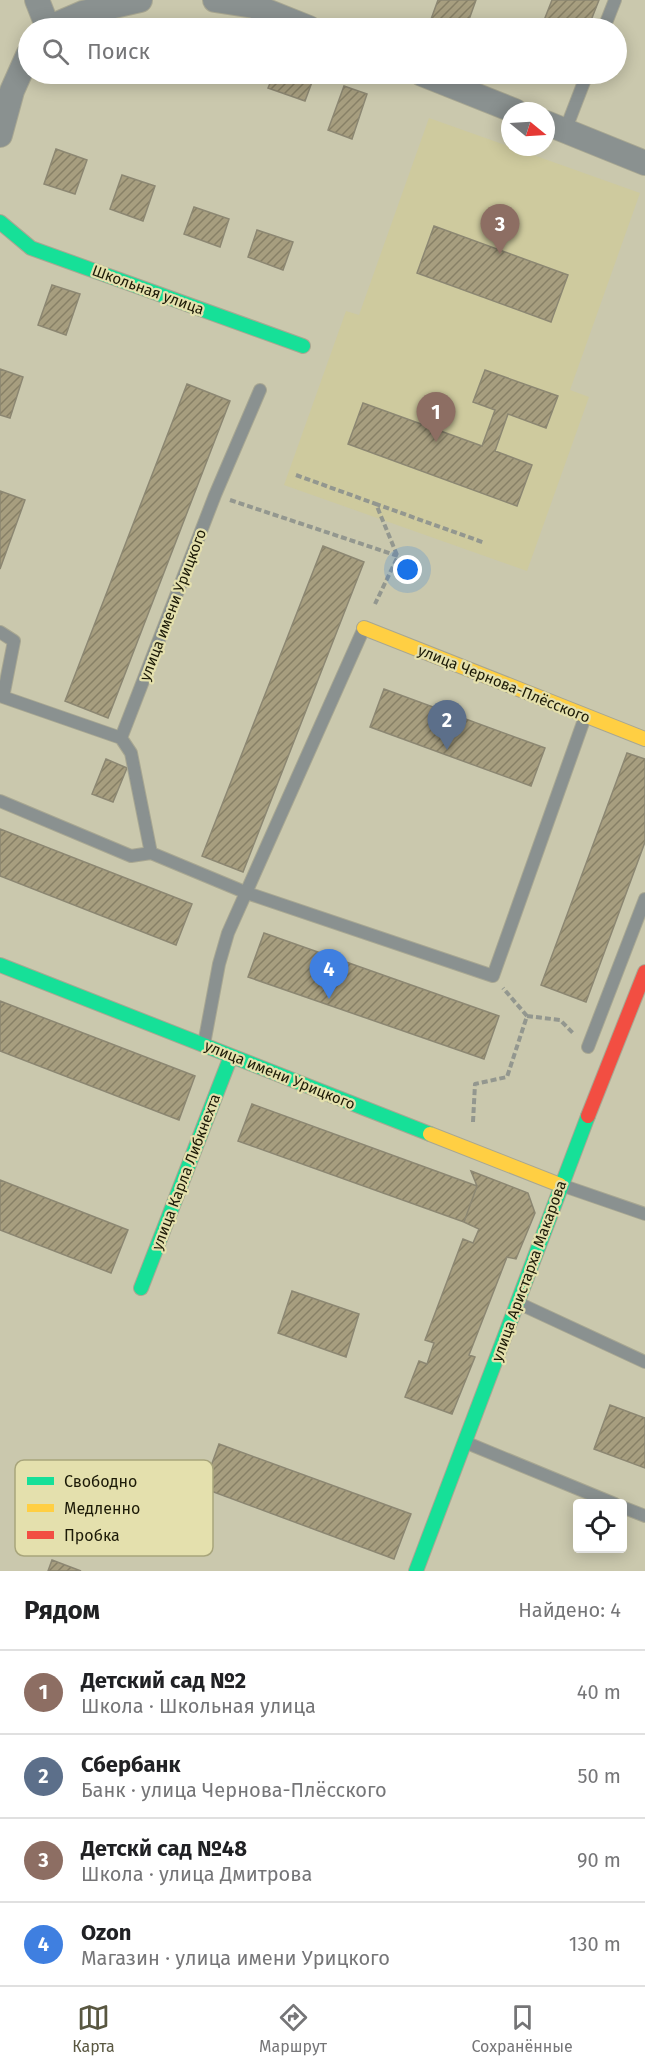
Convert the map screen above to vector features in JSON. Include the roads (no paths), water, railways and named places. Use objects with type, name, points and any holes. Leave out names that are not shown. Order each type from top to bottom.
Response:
[{"type":"street","points":[[37,0],[44,18]]},
{"type":"street","points":[[71,18],[98,5],[140,0]]},
{"type":"street","points":[[214,0],[254,6],[284,18]]},
{"type":"street","points":[[0,135],[18,78]]},
{"type":"street","points":[[447,84],[501,105]]},
{"type":"street","points":[[555,127],[645,163]]},
{"type":"street","name":"Школьная улица","points":[[0,222],[31,248],[303,346]]},
{"type":"street","name":"улица Чернова-Плёсского","points":[[364,628],[645,739]]},
{"type":"street","name":"улица имени Урицкого","points":[[0,965],[560,1185]]},
{"type":"street","name":"улица Аристарха Макарова","points":[[416,1571],[466,1443],[560,1185],[645,972]]},
{"type":"street","name":"улица Карла Либкнехта","points":[[141,1288],[231,1056]]},
{"type":"lane","points":[[608,18],[615,0]]},
{"type":"lane","points":[[555,127],[581,84]]},
{"type":"lane","name":"улица имени Урицкого","points":[[121,738],[215,495],[260,390]]},
{"type":"lane","points":[[204,1045],[219,964],[228,933],[364,628]]},
{"type":"lane","points":[[0,632],[14,641],[2,702],[121,738],[131,753],[151,853]]},
{"type":"lane","points":[[0,801],[131,856],[151,853],[247,893],[492,976],[586,717]]},
{"type":"lane","points":[[588,1047],[645,899]]},
{"type":"lane","points":[[560,1185],[645,1214]]},
{"type":"lane","points":[[517,1303],[645,1362]]},
{"type":"lane","points":[[466,1443],[605,1499]]},
{"type":"lane","points":[[627,1509],[645,1516]]},
{"type":"place","name":"Детскй сад №48","points":[[500,254]]},
{"type":"place","name":"Детский сад №2","points":[[436,442]]},
{"type":"place","name":"Сбербанк","points":[[447,750]]},
{"type":"place","name":"Ozon","points":[[329,999]]}]
